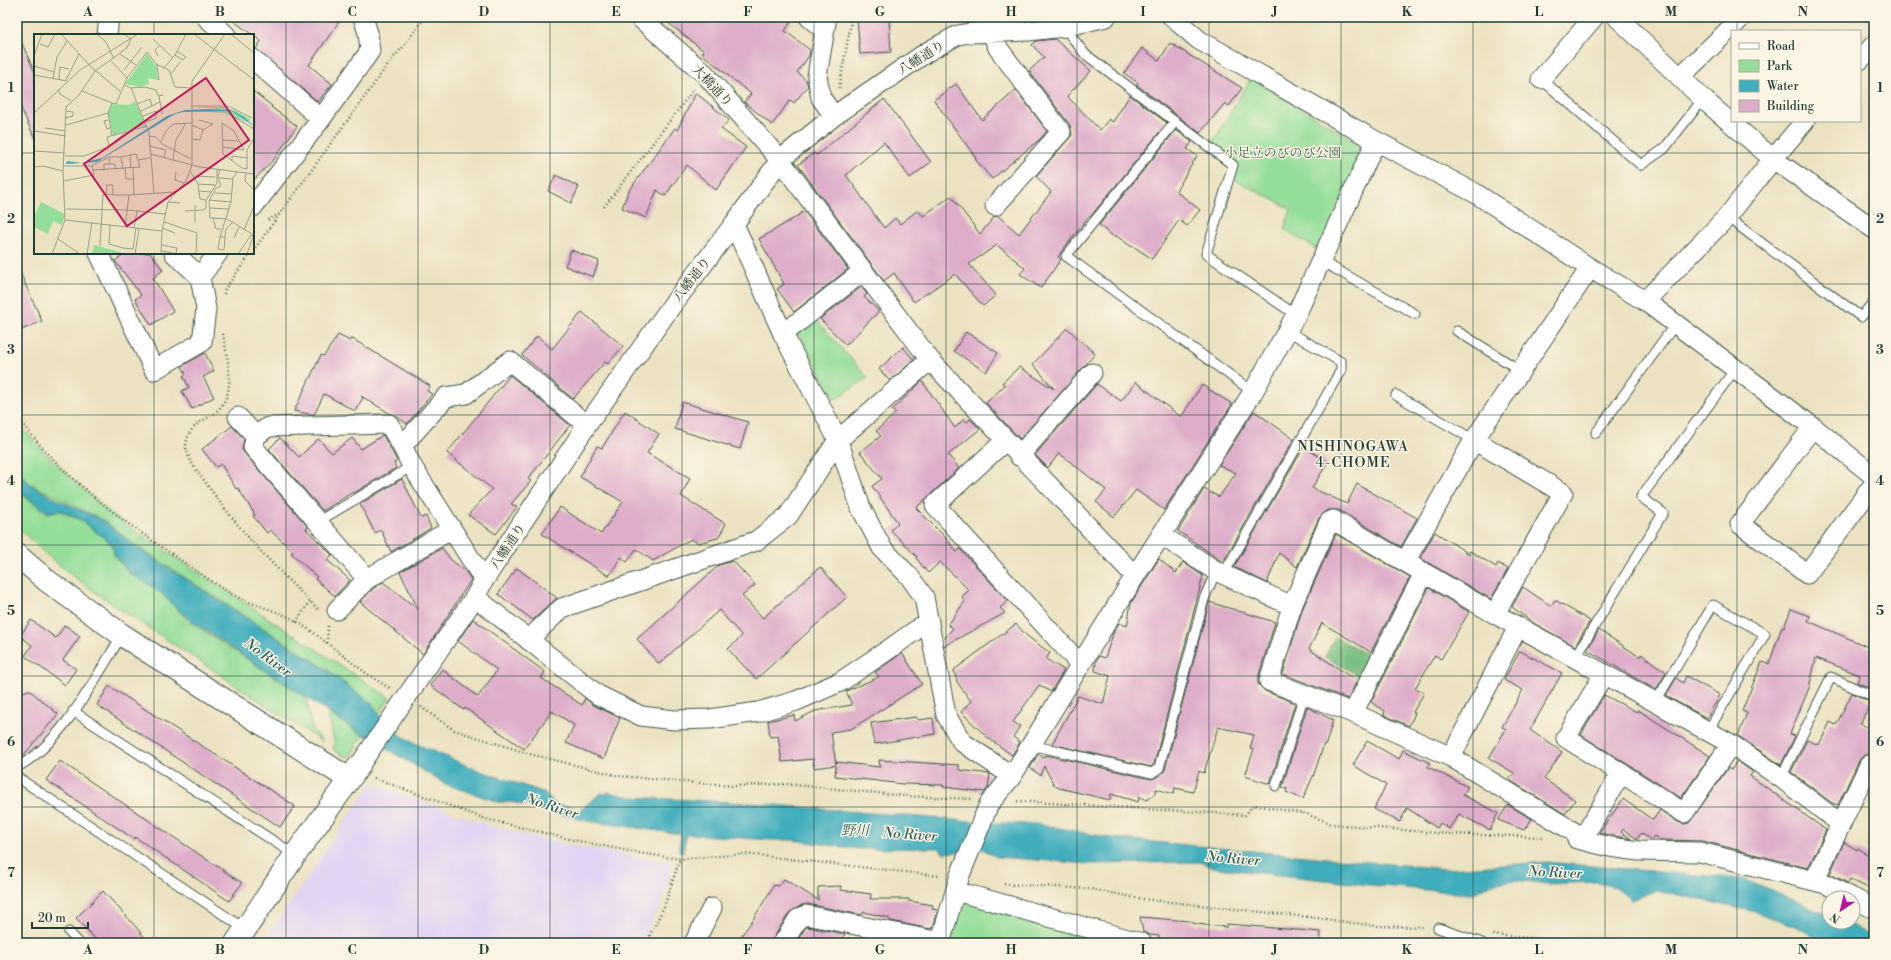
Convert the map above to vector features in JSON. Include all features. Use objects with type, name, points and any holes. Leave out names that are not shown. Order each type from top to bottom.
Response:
[{"type":"street","points":[[106,34],[109,17]]},
{"type":"street","points":[[206,17],[225,34]]},
{"type":"street","points":[[256,197],[321,119],[370,51],[368,33],[363,17]]},
{"type":"street","name":"大橋通り","points":[[639,17],[705,74],[780,160],[862,272],[930,360],[1019,456],[1135,576]]},
{"type":"street","points":[[809,17],[826,23],[817,76],[821,98],[834,116]]},
{"type":"street","name":"八幡通り","points":[[354,772],[475,597],[484,580],[587,425],[670,308],[734,224],[780,160],[834,116],[916,58],[947,41],[969,33],[992,33],[1064,27],[1106,17]]},
{"type":"street","points":[[1172,17],[1199,40],[1376,141],[1475,193],[1590,268],[1645,301],[1736,368],[1874,476]]},
{"type":"street","points":[[1541,79],[1594,17]]},
{"type":"street","points":[[1617,17],[1703,99],[1773,159],[1874,229]]},
{"type":"street","points":[[1680,77],[1742,17]]},
{"type":"street","points":[[992,33],[998,48],[1061,132],[995,206]]},
{"type":"street","points":[[1861,59],[1874,45]]},
{"type":"street","points":[[254,60],[321,119]]},
{"type":"street","points":[[1645,301],[1727,218],[1804,122]]},
{"type":"street","points":[[783,943],[798,919],[806,916],[940,943],[959,882],[990,802],[1012,776],[1135,576],[1254,392],[1292,323],[1376,141]]},
{"type":"street","points":[[734,224],[783,334],[838,440],[860,508],[882,548],[909,576],[924,597],[946,715],[962,742],[1012,776]]},
{"type":"street","points":[[99,254],[154,370],[202,342],[206,310],[200,277],[175,254]]},
{"type":"street","points":[[200,277],[217,254]]},
{"type":"street","points":[[1405,562],[1474,440],[1590,268]]},
{"type":"street","points":[[783,334],[862,272]]},
{"type":"street","points":[[528,640],[562,608],[756,541],[788,516],[838,440],[930,360]]},
{"type":"street","points":[[402,446],[446,397],[466,394],[510,361],[587,425]]},
{"type":"street","points":[[1019,456],[1092,373]]},
{"type":"street","points":[[238,417],[256,436]]},
{"type":"street","points":[[367,579],[252,447],[256,436],[268,427],[389,424],[412,466],[484,580]]},
{"type":"street","points":[[1813,427],[1740,524],[1807,574],[1874,484]]},
{"type":"street","points":[[1474,440],[1563,493],[1495,614]]},
{"type":"street","points":[[1006,441],[935,505],[1080,664]]},
{"type":"street","points":[[1838,890],[1826,884],[1700,852],[1639,850],[1610,847],[1577,839],[1574,832],[1451,757],[1353,713],[1269,681],[1292,606],[1329,522],[1333,520],[1518,627],[1656,701],[1731,744],[1781,778],[1841,824]]},
{"type":"street","points":[[337,610],[367,579],[452,530]]},
{"type":"street","points":[[1161,535],[1219,573],[1292,606]]},
{"type":"street","points":[[17,555],[46,580],[122,636],[354,772],[240,936]]},
{"type":"street","points":[[1353,713],[1424,573]]},
{"type":"street","points":[[475,597],[598,695],[641,716],[674,720],[710,719],[758,712],[796,701],[833,685],[885,652],[929,620]]},
{"type":"street","points":[[1451,757],[1518,627]]},
{"type":"street","points":[[1604,674],[1566,738],[1684,813],[1731,744]]},
{"type":"street","points":[[1814,881],[1869,765],[1874,768]]},
{"type":"street","points":[[1582,840],[1621,773]]},
{"type":"street","points":[[959,882],[1142,943]]},
{"type":"street","points":[[1861,902],[1874,909]]},
{"type":"street","points":[[694,943],[712,908]]},
{"type":"lane","points":[[1031,745],[1152,773],[1160,768],[1204,599],[1341,370],[1341,362],[1206,254],[1233,165],[1085,54],[1064,27]]},
{"type":"lane","points":[[1541,79],[1641,165],[1664,149],[1703,99]]},
{"type":"lane","points":[[1175,122],[1066,256],[1254,392]]},
{"type":"lane","points":[[1727,218],[1861,317],[1874,301]]},
{"type":"lane","points":[[1321,261],[1415,314]]},
{"type":"lane","points":[[1596,433],[1676,323]]},
{"type":"lane","points":[[1457,331],[1521,370]]},
{"type":"lane","points":[[1575,658],[1663,513],[1641,497],[1736,368]]},
{"type":"lane","points":[[1396,395],[1474,440]]},
{"type":"lane","points":[[317,522],[412,466]]},
{"type":"lane","points":[[1656,701],[1713,605],[1765,634],[1708,731]]},
{"type":"lane","points":[[17,767],[25,763],[46,746],[73,712],[122,636]]},
{"type":"lane","points":[[1781,778],[1831,677],[1874,697]]},
{"type":"lane","points":[[1276,786],[1304,695]]},
{"type":"lane","points":[[73,712],[295,855]]},
{"type":"lane","points":[[17,777],[240,936]]},
{"type":"lane","points":[[1438,928],[1482,943]]},
{"type":"lane","points":[[69,932],[79,943]]},
{"type":"path","points":[[254,250],[392,59],[404,46],[425,17]]},
{"type":"path","points":[[834,116],[852,17]]},
{"type":"path","points":[[604,207],[705,74]]},
{"type":"path","points":[[17,416],[26,429],[77,482],[128,524],[234,595],[296,622],[327,643],[368,676],[403,701],[454,730],[530,754],[619,776],[733,786],[786,784],[906,796],[990,802],[1245,815],[1254,805],[1307,814],[1332,824],[1450,834],[1546,838]]},
{"type":"path","points":[[296,622],[310,601]]},
{"type":"path","points":[[354,772],[486,819],[573,840],[639,853],[680,858],[745,854],[959,882]]},
{"type":"path","points":[[646,943],[664,907],[680,858]]},
{"type":"path","points":[[998,883],[1091,888],[1143,899],[1376,926],[1438,928]]},
{"type":"path","points":[[1492,935],[1598,943]]},
{"type":"shaded area","points":[[371,783],[485,824],[542,839],[602,851],[674,862],[659,909],[641,943],[263,943]]},
{"type":"green space","name":"小足立のびのび公園","points":[[1251,78],[1365,147],[1321,252],[1284,229],[1291,209],[1229,177],[1233,165],[1210,147]]},
{"type":"green space","points":[[814,317],[868,378],[835,399],[797,331]]},
{"type":"green space","points":[[17,422],[42,450],[69,476],[126,525],[390,698],[379,714],[373,705],[325,668],[138,547],[103,520],[29,483],[17,470]]},
{"type":"green space","points":[[17,491],[47,513],[60,511],[80,520],[112,544],[114,555],[129,573],[160,592],[189,621],[306,698],[312,729],[323,742],[104,598],[67,571],[17,526]]},
{"type":"green space","points":[[1335,637],[1372,657],[1361,677],[1325,657]]},
{"type":"green space","points":[[327,712],[363,736],[350,756],[345,757],[333,749],[335,744]]},
{"type":"green space","points":[[969,899],[1113,943],[952,943],[958,909]]},
{"type":"water","points":[[17,471],[29,484],[58,500],[102,520],[136,547],[328,671],[373,705],[379,715],[400,735],[419,745],[480,771],[543,792],[556,804],[572,807],[578,812],[601,793],[605,794],[608,792],[630,797],[751,803],[993,823],[1039,824],[1111,838],[1446,869],[1546,862],[1743,879],[1821,912],[1821,930],[1860,930],[1874,938],[1874,943],[1824,943],[1796,926],[1755,912],[1657,890],[1631,900],[1615,887],[1595,882],[1548,884],[1515,880],[1490,884],[1473,894],[1369,885],[1217,868],[1199,862],[1090,864],[996,857],[981,848],[973,851],[943,853],[939,848],[859,849],[791,840],[686,834],[683,852],[679,851],[681,834],[586,821],[512,802],[498,802],[445,784],[354,729],[190,620],[160,592],[129,572],[114,554],[112,544],[80,519],[60,510],[48,512],[17,490]]},
{"type":"building","points":[[228,17],[342,17],[309,65],[332,84],[318,102],[256,49],[261,41],[254,36],[254,34],[251,34]]},
{"type":"building","points":[[661,17],[794,17],[785,31],[810,50],[809,56],[797,72],[806,80],[808,86],[794,103],[790,100],[772,125],[744,102],[751,94],[702,54],[704,51]]},
{"type":"building","points":[[889,17],[891,52],[860,54],[857,18]]},
{"type":"building","points":[[17,32],[34,71],[34,137],[17,99]]},
{"type":"building","points":[[1055,39],[1091,71],[1067,96],[1100,130],[1109,119],[1113,122],[1130,95],[1167,123],[1090,217],[1089,216],[1061,252],[1058,257],[1061,259],[1041,288],[1020,274],[1025,268],[997,245],[969,264],[996,295],[983,306],[955,274],[914,302],[894,273],[884,281],[798,165],[814,153],[817,155],[884,99],[931,162],[910,178],[884,142],[846,175],[884,228],[895,218],[900,224],[918,210],[923,216],[951,196],[980,234],[994,217],[998,216],[1019,234],[1051,192],[1036,176],[1072,135],[1070,125],[1029,71],[1044,57],[1032,45],[1036,41]]},
{"type":"building","points":[[1170,43],[1242,88],[1229,106],[1225,103],[1200,133],[1137,85],[1138,83],[1124,73],[1142,48],[1159,61]]},
{"type":"building","points":[[956,84],[982,120],[1016,90],[1047,131],[1040,139],[992,179],[975,159],[976,158],[934,100]]},
{"type":"building","points":[[254,92],[272,106],[271,107],[297,126],[274,159],[254,180]]},
{"type":"building","points":[[696,93],[729,120],[721,129],[746,147],[716,190],[687,165],[665,196],[657,190],[646,218],[622,208],[628,192],[675,128],[677,130]]},
{"type":"building","points":[[1176,130],[1192,142],[1187,149],[1197,156],[1176,191],[1200,210],[1187,226],[1179,220],[1152,259],[1115,235],[1114,237],[1099,225]]},
{"type":"building","points":[[556,175],[579,187],[571,203],[548,191]]},
{"type":"building","points":[[804,211],[848,269],[794,312],[777,289],[784,284],[759,239]]},
{"type":"building","points":[[571,250],[599,261],[593,277],[565,266]]},
{"type":"building","points":[[125,254],[151,254],[163,270],[153,278],[173,311],[151,325],[135,299],[141,295],[115,261]]},
{"type":"building","points":[[17,266],[42,321],[17,332]]},
{"type":"building","points":[[861,287],[867,294],[864,297],[879,311],[846,345],[820,319]]},
{"type":"building","points":[[582,312],[623,346],[608,364],[605,362],[573,399],[522,355],[537,336],[552,349]]},
{"type":"building","points":[[1067,328],[1095,354],[1020,439],[986,403],[1005,385],[1002,383],[1019,367],[1054,389],[1033,364]]},
{"type":"building","points":[[966,332],[998,353],[986,372],[954,351]]},
{"type":"building","points":[[338,335],[350,341],[351,338],[430,386],[427,391],[432,394],[407,424],[395,415],[361,396],[363,398],[355,411],[324,394],[314,415],[294,411],[321,355],[324,356]]},
{"type":"building","points":[[903,347],[914,360],[890,381],[879,369]]},
{"type":"building","points":[[205,353],[214,371],[203,377],[214,397],[192,409],[182,391],[189,387],[183,376],[186,374],[182,366]]},
{"type":"building","points":[[510,375],[570,425],[528,479],[531,481],[511,504],[517,507],[496,534],[468,515],[492,489],[447,453]]},
{"type":"building","points":[[922,381],[955,428],[964,419],[967,422],[970,419],[980,429],[948,455],[959,468],[916,508],[943,535],[957,552],[960,549],[1008,601],[1000,608],[1005,613],[944,646],[943,640],[953,628],[948,625],[965,601],[962,597],[969,590],[940,562],[928,573],[916,558],[917,557],[891,530],[898,523],[872,486],[882,479],[860,452],[881,436],[876,431],[896,413],[892,410]]},
{"type":"building","points":[[1136,382],[1181,417],[1202,385],[1232,404],[1164,510],[1136,490],[1114,517],[1096,502],[1106,490],[1059,453],[1048,468],[1035,455],[1097,384],[1121,401]]},
{"type":"building","points":[[682,402],[748,422],[740,449],[675,429]]},
{"type":"building","points":[[625,411],[659,434],[647,453],[690,478],[681,496],[726,524],[718,538],[698,543],[691,539],[653,561],[636,549],[627,562],[621,557],[609,576],[542,534],[560,507],[601,534],[623,502],[580,477],[597,446],[602,448]]},
{"type":"building","points":[[1254,411],[1294,439],[1223,562],[1178,531],[1204,489],[1219,497],[1236,473],[1219,465]]},
{"type":"building","points":[[232,426],[244,439],[242,449],[245,454],[308,527],[306,529],[332,555],[327,560],[350,580],[335,596],[315,579],[317,577],[291,553],[293,551],[270,530],[267,533],[253,516],[255,515],[238,488],[236,489],[221,464],[216,467],[202,449]]},
{"type":"building","points":[[383,435],[397,461],[394,463],[396,468],[323,511],[269,449],[280,438],[299,457],[318,439],[332,453],[352,438],[361,449]]},
{"type":"building","points":[[1304,447],[1328,462],[1312,488],[1347,504],[1357,484],[1417,518],[1401,547],[1339,510],[1328,510],[1319,518],[1297,567],[1279,553],[1267,583],[1234,567]]},
{"type":"building","points":[[402,479],[421,518],[426,516],[431,528],[391,552],[381,530],[375,533],[360,504]]},
{"type":"building","points":[[1435,532],[1469,554],[1470,551],[1496,567],[1498,563],[1508,569],[1491,599],[1420,558]]},
{"type":"building","points":[[1336,534],[1410,577],[1371,652],[1322,623],[1309,649],[1357,681],[1348,699],[1283,674],[1302,610]]},
{"type":"building","points":[[442,548],[451,560],[465,571],[471,580],[423,654],[360,602],[374,588],[383,582],[418,609],[400,572]]},
{"type":"building","points":[[1159,559],[1176,573],[1183,562],[1203,576],[1154,764],[1151,767],[1052,744],[1078,696],[1103,704],[1110,676],[1095,671],[1096,660],[1099,656],[1105,658],[1114,631],[1119,623],[1127,626],[1131,603]]},
{"type":"building","points":[[733,561],[755,585],[742,596],[763,618],[820,567],[847,597],[756,679],[728,649],[742,636],[719,610],[659,664],[637,639],[719,565]]},
{"type":"building","points":[[517,568],[557,598],[533,620],[498,594]]},
{"type":"building","points":[[1523,587],[1551,606],[1555,600],[1590,621],[1575,646],[1535,624],[1512,607]]},
{"type":"building","points":[[1429,588],[1469,612],[1441,659],[1435,655],[1415,688],[1424,693],[1413,712],[1415,713],[1409,726],[1384,715],[1385,711],[1371,702]]},
{"type":"building","points":[[1209,602],[1275,622],[1258,678],[1258,684],[1265,691],[1295,703],[1270,784],[1245,776],[1254,749],[1250,748],[1254,735],[1218,727],[1204,773],[1199,771],[1193,792],[1175,788],[1174,794],[1156,789],[1155,794],[1147,800],[1139,797],[1138,802],[1111,794],[1110,800],[1059,788],[1054,785],[1044,766],[1040,775],[1030,768],[1038,754],[1044,758],[1046,755],[1151,779],[1162,773],[1165,770]]},
{"type":"building","points":[[1791,609],[1810,616],[1808,621],[1873,649],[1874,647],[1874,690],[1857,682],[1860,675],[1816,658],[1809,688],[1790,734],[1795,736],[1781,765],[1738,736],[1747,713],[1742,711],[1762,662],[1769,664],[1782,626],[1784,627]]},
{"type":"building","points":[[473,619],[545,672],[541,678],[582,705],[585,698],[593,705],[620,718],[604,759],[566,743],[574,725],[552,711],[524,749],[465,708],[464,710],[430,685],[442,669],[478,697],[497,670],[458,641]]},
{"type":"building","points":[[31,620],[56,638],[65,625],[80,636],[63,660],[76,669],[65,685],[25,656],[32,645],[20,636]]},
{"type":"building","points":[[1016,624],[1027,636],[1050,653],[1046,659],[1064,670],[1051,692],[1039,685],[1013,722],[1020,726],[1013,737],[1020,742],[1012,755],[987,737],[961,712],[971,701],[957,682],[954,670]]},
{"type":"building","points":[[1599,630],[1640,657],[1641,654],[1666,672],[1656,690],[1587,650]]},
{"type":"building","points":[[1520,651],[1562,673],[1530,730],[1562,752],[1544,779],[1575,800],[1565,814],[1509,780],[1514,773],[1489,758],[1506,729],[1502,727],[1523,690],[1504,680]]},
{"type":"building","points":[[902,653],[922,684],[851,729],[831,732],[836,764],[836,762],[880,767],[879,760],[959,765],[959,770],[990,774],[988,788],[985,792],[943,787],[943,785],[903,784],[835,776],[836,765],[814,768],[813,759],[782,762],[778,736],[770,737],[768,721],[794,715],[795,721],[815,711],[852,705],[846,691],[879,677],[875,672]]},
{"type":"building","points":[[1686,676],[1720,695],[1707,718],[1666,696],[1676,678],[1683,683]]},
{"type":"building","points":[[109,686],[295,806],[280,827],[97,705]]},
{"type":"building","points":[[29,690],[58,714],[22,757],[17,760],[17,694]]},
{"type":"building","points":[[1852,693],[1871,702],[1860,724],[1874,730],[1874,748],[1870,747],[1867,754],[1859,760],[1838,805],[1832,803],[1791,772],[1807,740],[1819,745],[1830,722],[1836,725]]},
{"type":"building","points":[[1604,695],[1637,712],[1638,710],[1710,756],[1681,798],[1581,735]]},
{"type":"building","points":[[1307,707],[1333,720],[1326,744],[1324,744],[1314,774],[1303,799],[1286,792],[1287,789],[1282,787]]},
{"type":"building","points":[[916,717],[919,720],[933,718],[935,734],[875,744],[871,723]]},
{"type":"building","points":[[1367,741],[1399,759],[1403,750],[1430,763],[1428,767],[1468,787],[1463,795],[1498,813],[1490,830],[1459,814],[1449,829],[1440,823],[1437,828],[1407,808],[1400,822],[1374,809],[1386,785],[1353,765]]},
{"type":"building","points":[[60,761],[242,883],[229,901],[135,837],[134,839],[46,780]]},
{"type":"building","points":[[1737,761],[1753,772],[1750,776],[1826,830],[1808,868],[1703,841],[1661,840],[1654,836],[1651,840],[1641,833],[1637,839],[1623,829],[1621,832],[1631,839],[1599,833],[1623,799],[1653,820],[1660,810],[1678,822],[1684,824],[1689,823],[1728,768],[1731,770]]},
{"type":"building","points":[[1508,805],[1532,819],[1524,830],[1498,820]]},
{"type":"building","points":[[1844,842],[1857,850],[1858,848],[1874,859],[1874,891],[1850,879],[1848,883],[1830,874]]},
{"type":"building","points":[[784,879],[818,900],[818,887],[841,886],[840,890],[871,894],[870,899],[909,899],[909,901],[933,905],[932,909],[938,910],[931,929],[891,921],[889,918],[864,912],[861,915],[808,904],[802,905],[789,913],[774,937],[772,943],[736,943],[754,918],[774,885],[779,886]]},
{"type":"building","points":[[103,891],[149,943],[99,943],[76,918]]},
{"type":"building","points":[[1140,917],[1189,921],[1196,924],[1227,927],[1227,924],[1321,932],[1320,943],[1175,943],[1175,941],[1159,940],[1159,936],[1150,935],[1143,932]]},
{"type":"building","points":[[806,927],[845,934],[838,943],[796,943]]},
{"type":"district","name":"NISHINOGAWA 4-CHOME","points":[[1353,454]]},
{"type":"water label","name":"No River","points":[[268,657]]},
{"type":"water label","name":"No River","points":[[552,806]]},
{"type":"water label","name":"野川","points":[[855,830]]},
{"type":"water label","name":"No River","points":[[910,834]]},
{"type":"water label","name":"No River","points":[[1233,858]]},
{"type":"water label","name":"No River","points":[[1555,872]]}]
